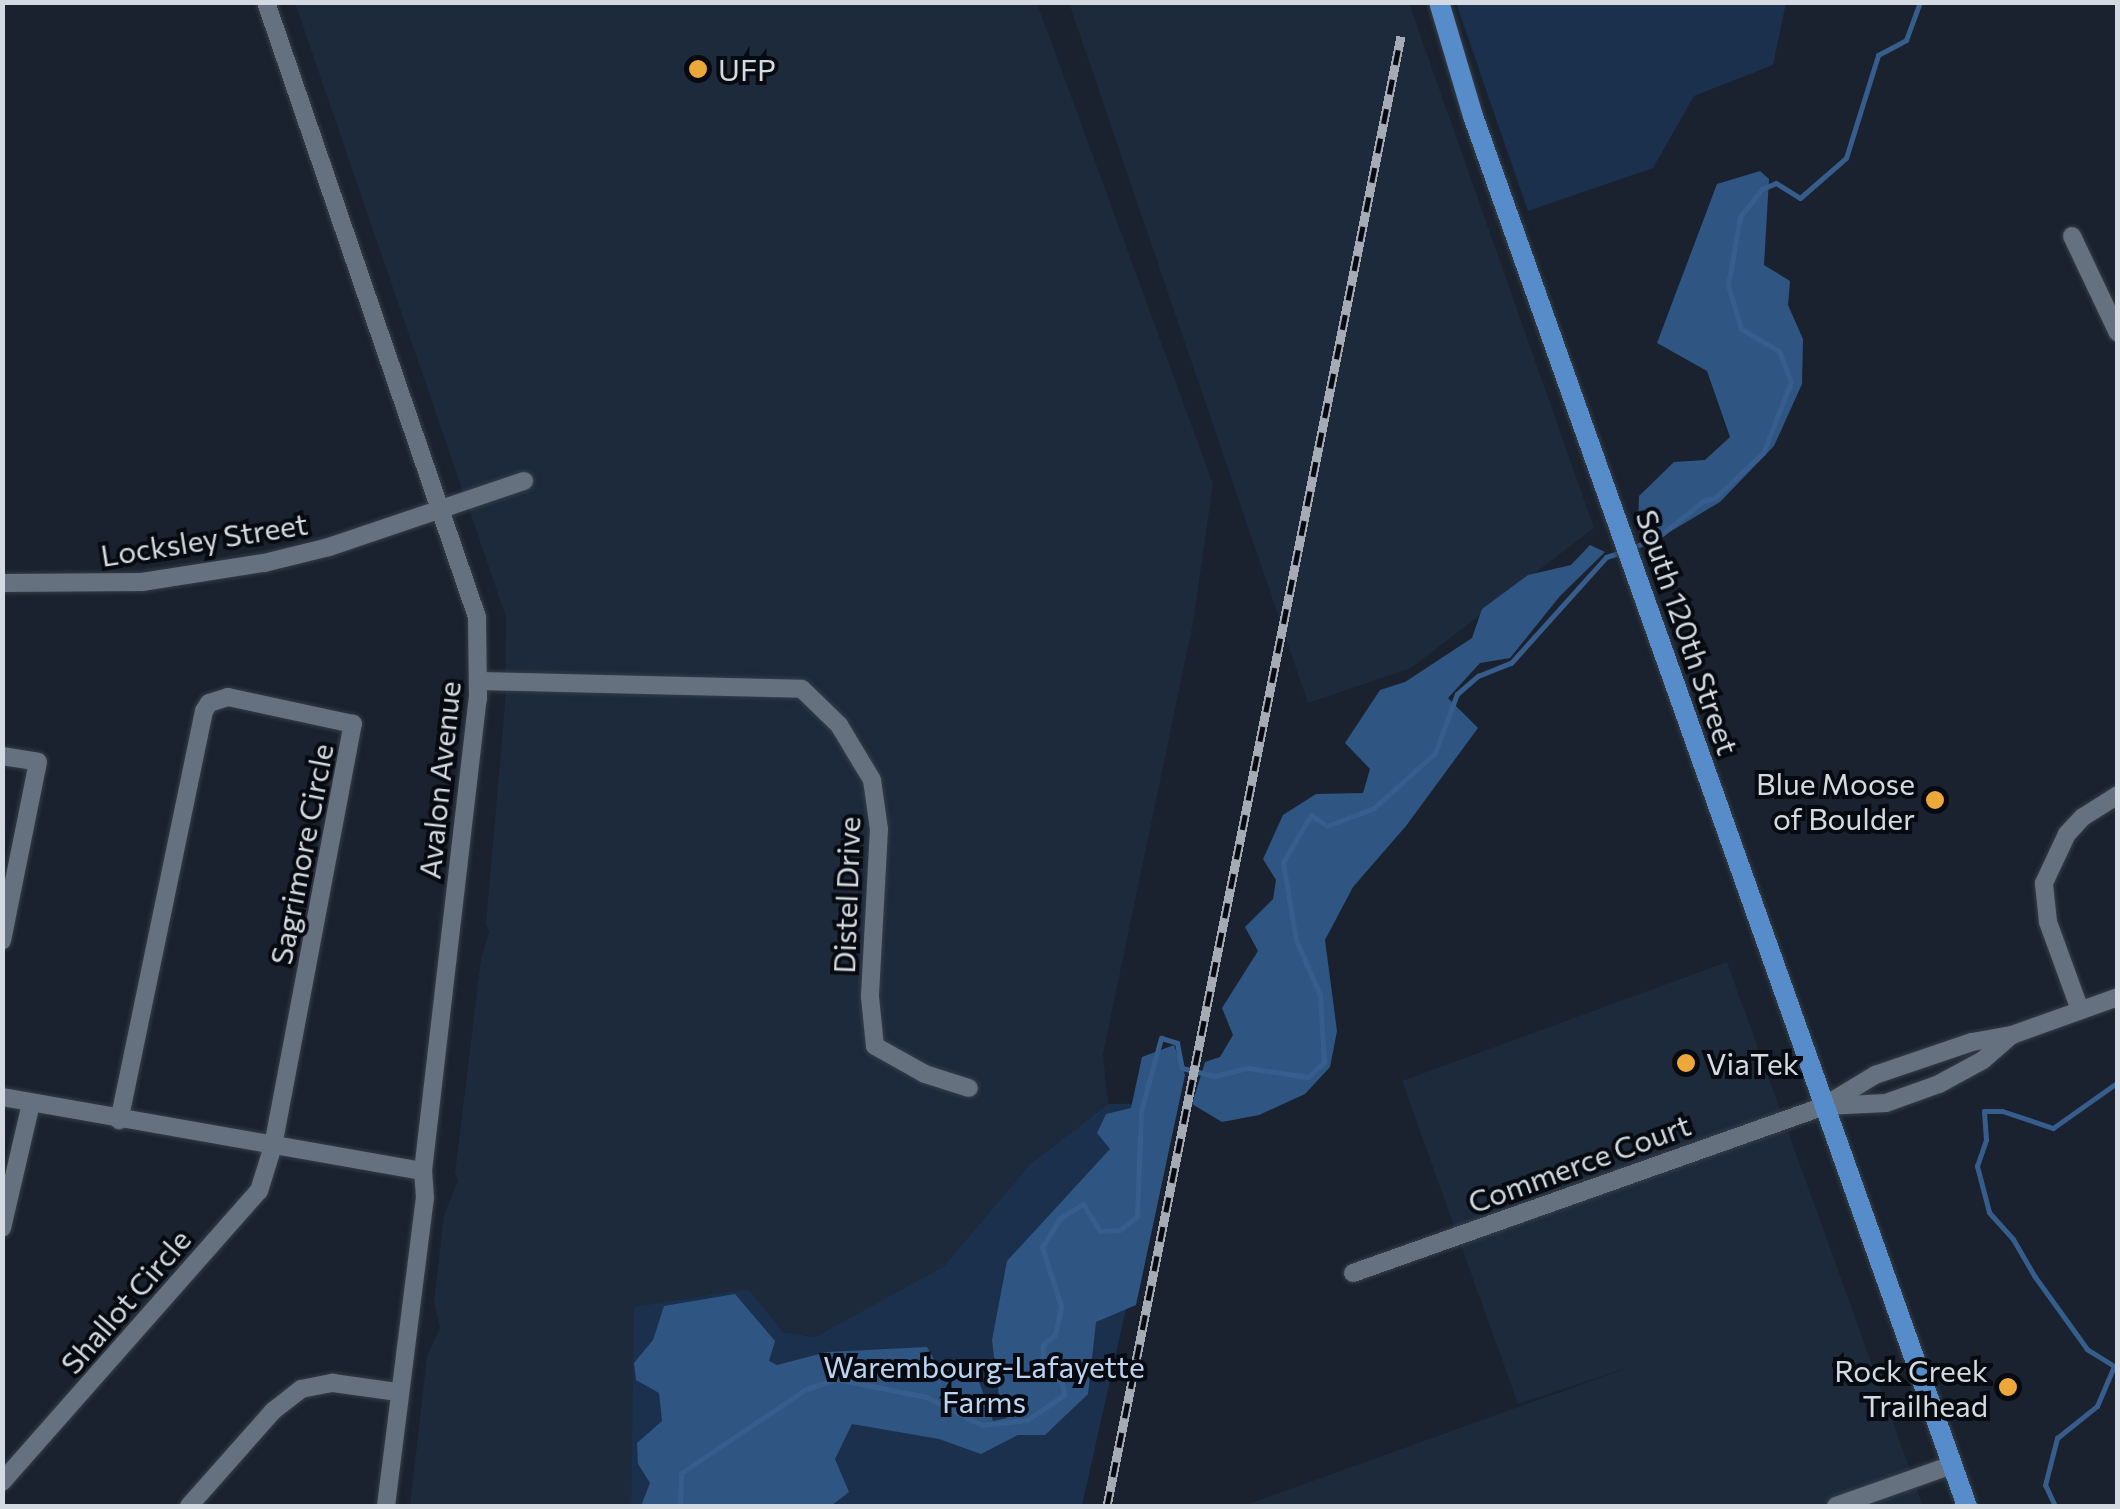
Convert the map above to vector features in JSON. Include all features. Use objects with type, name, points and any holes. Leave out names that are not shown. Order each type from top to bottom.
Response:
[{"type":"main road","name":"South 120th Street","points":[[1439,2],[1473,116],[1967,1506]]},
{"type":"street","name":"Avalon Avenue","points":[[266,2],[443,507],[477,617],[479,680],[423,1171],[425,1198],[386,1506]]},
{"type":"street","points":[[2072,236],[2118,333]]},
{"type":"street","name":"Locksley Street","points":[[2,583],[142,582],[264,563],[330,546],[524,481]]},
{"type":"street","name":"Distel Drive","points":[[479,680],[802,689],[838,725],[872,780],[878,822],[870,997],[875,1046],[925,1074],[969,1088]]},
{"type":"street","name":"Sagrimore Circle","points":[[120,1120],[204,711],[210,703],[228,697],[353,724],[273,1146]]},
{"type":"street","points":[[2,756],[38,762],[2,940]]},
{"type":"street","points":[[2080,1010],[2048,922],[2044,883],[2068,834],[2083,817],[2118,795]]},
{"type":"street","points":[[1824,1106],[1875,1075],[1972,1042],[2012,1035],[2118,997]]},
{"type":"street","points":[[1824,1106],[1886,1103],[1939,1084],[1983,1060],[2012,1035]]},
{"type":"street","points":[[2,1097],[423,1171]]},
{"type":"street","points":[[2,1228],[31,1103]]},
{"type":"street","name":"Commerce Court","points":[[1354,1273],[1824,1106]]},
{"type":"street","name":"Shallot Circle","points":[[2,1482],[258,1191],[273,1146]]},
{"type":"street","points":[[189,1506],[273,1410],[301,1388],[333,1383],[398,1392]]},
{"type":"street","points":[[1836,1506],[1952,1465]]},
{"type":"shaded area","points":[[295,3],[1037,3],[1213,484],[1193,623],[1103,1054],[1108,1104],[1030,1164],[944,1266],[815,1337],[635,1307],[631,1506],[410,1506],[427,1356],[440,1328],[434,1301],[444,1215],[458,1181],[455,1173],[481,959],[489,932],[486,924],[505,704],[506,617]]},
{"type":"shaded area","points":[[1069,3],[1409,3],[1594,528],[1411,668],[1308,703]]},
{"type":"shaded area","points":[[1760,171],[1769,179],[1764,265],[1790,281],[1788,305],[1803,339],[1802,384],[1774,446],[1720,502],[1646,546],[1638,528],[1639,496],[1674,462],[1705,460],[1730,437],[1707,371],[1657,343],[1717,184]]},
{"type":"shaded area","points":[[1590,545],[1605,552],[1560,596],[1510,658],[1480,663],[1448,698],[1478,728],[1406,826],[1353,887],[1325,940],[1337,1031],[1330,1067],[1305,1094],[1259,1115],[1222,1122],[1192,1104],[1205,1062],[1220,1057],[1233,1035],[1222,1008],[1258,951],[1245,927],[1273,899],[1276,880],[1263,859],[1283,815],[1316,794],[1363,793],[1370,769],[1345,743],[1380,690],[1405,682],[1472,638],[1482,609],[1528,575],[1571,565]]},
{"type":"shaded area","points":[[1727,962],[1923,1506],[1243,1506],[1630,1367],[1518,1404],[1402,1081]]},
{"type":"shaded area","name":"Warembourg-Lafayette Farms","points":[[1174,1045],[1185,1075],[1136,1305],[1096,1322],[1088,1394],[1045,1435],[1018,1435],[981,1454],[939,1439],[852,1424],[835,1459],[849,1492],[831,1506],[641,1506],[650,1483],[638,1464],[637,1443],[662,1421],[659,1393],[636,1380],[634,1363],[653,1340],[664,1306],[735,1294],[775,1341],[769,1361],[777,1365],[827,1352],[927,1347],[944,1377],[976,1373],[993,1421],[1007,1418],[999,1397],[992,1340],[1007,1261],[1110,1149],[1097,1133],[1106,1114],[1131,1108],[1142,1057]]},
{"type":"green space","points":[[1456,2],[1786,3],[1773,65],[1694,96],[1653,168],[1528,211]]},
{"type":"green space","name":"Warembourg-Lafayette Farms","points":[[1168,1103],[1082,1506],[631,1506],[634,1307],[748,1289],[783,1332],[815,1337],[944,1266],[1030,1164],[1108,1104]]},
{"type":"waterway","points":[[1631,548],[1657,538],[1703,501],[1715,498],[1763,453],[1791,382],[1779,351],[1741,329],[1728,285],[1740,217],[1762,189],[1776,183],[1800,198],[1846,158],[1878,55],[1906,40],[1920,2]]},
{"type":"waterway","points":[[680,1506],[681,1473],[806,1389],[836,1379],[926,1397],[982,1425],[1027,1420],[1064,1395],[1062,1383],[1042,1369],[1043,1344],[1055,1335],[1061,1306],[1042,1247],[1060,1218],[1083,1204],[1100,1231],[1120,1230],[1137,1216],[1141,1111],[1161,1038],[1177,1043],[1182,1068],[1215,1076],[1247,1068],[1308,1077],[1324,1062],[1320,995],[1296,940],[1283,862],[1311,815],[1327,826],[1374,808],[1435,753],[1457,694],[1478,676],[1511,663],[1606,557],[1621,552]]},
{"type":"waterway","points":[[2055,1506],[2045,1485],[2057,1438],[2097,1406],[2114,1366],[2087,1349],[2013,1239],[1989,1212],[1977,1166],[1986,1140],[1984,1111],[2002,1111],[2053,1128],[2118,1082]]},
{"type":"railway","points":[[1107,1506],[1401,36]]},
{"type":"place","name":"UFP","points":[[698,69]]},
{"type":"place","name":"Blue Moose of Boulder","points":[[1935,800]]},
{"type":"place","name":"ViaTek","points":[[1686,1063]]},
{"type":"place","name":"Rock Creek Trailhead","points":[[2008,1387]]}]
